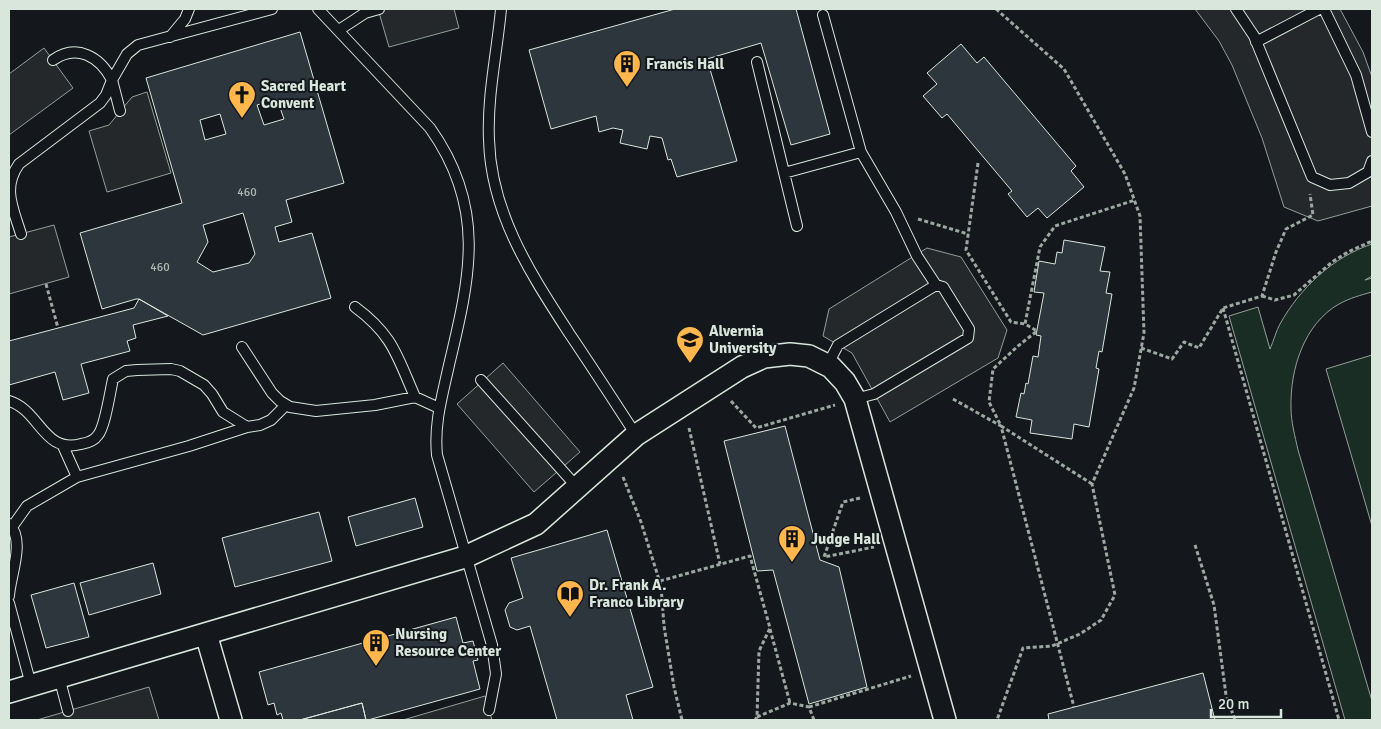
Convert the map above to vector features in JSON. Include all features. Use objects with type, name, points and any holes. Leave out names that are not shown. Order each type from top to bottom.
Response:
[{"type":"street","points":[[9,692],[465,557],[536,524],[636,435],[742,367],[764,357],[790,354],[810,356],[827,366],[845,382],[855,399],[945,720]]},
{"type":"street","points":[[206,634],[231,720]]},
{"type":"lane","points":[[170,37],[185,19],[189,9]]},
{"type":"lane","points":[[21,234],[9,194],[10,179],[13,172],[19,164],[100,103],[106,96],[112,80],[131,50],[138,45],[272,9]]},
{"type":"lane","points":[[318,9],[430,128],[440,143],[459,184],[467,214],[469,231],[468,272],[461,316],[439,408],[436,426],[437,455],[492,645],[496,674],[489,710]]},
{"type":"lane","points":[[339,30],[365,13],[379,9]]},
{"type":"lane","points":[[501,9],[490,106],[489,142],[500,203],[513,240],[532,276],[636,435]]},
{"type":"lane","points":[[1236,9],[1256,42],[1312,177],[1330,185],[1350,183],[1368,172],[1372,161]]},
{"type":"lane","points":[[1256,42],[1319,9]]},
{"type":"lane","points":[[1324,9],[1356,75],[1372,132]]},
{"type":"lane","points":[[823,15],[861,152],[896,212],[917,256],[936,285],[943,287],[969,329],[968,338],[874,394],[855,399]]},
{"type":"lane","points":[[54,60],[65,54],[74,53],[91,56],[106,69],[112,80],[120,112]]},
{"type":"lane","points":[[757,62],[797,226]]},
{"type":"lane","points":[[784,173],[861,152]]},
{"type":"lane","points":[[827,366],[838,345],[936,285]]},
{"type":"lane","points":[[355,307],[379,327],[389,340],[398,355],[415,397]]},
{"type":"lane","points":[[242,347],[266,385],[286,405],[302,410],[316,411],[375,405],[415,397],[439,408]]},
{"type":"lane","points":[[9,401],[29,414],[50,438],[63,446],[84,444],[92,441],[99,435],[113,379],[126,371],[171,370],[186,374],[204,385],[223,412],[247,427]]},
{"type":"lane","points":[[481,380],[577,487]]},
{"type":"lane","points":[[9,596],[17,545],[10,525],[26,506],[78,477],[189,446],[247,427],[260,425],[270,420],[286,405]]},
{"type":"lane","points":[[63,446],[78,477]]},
{"type":"lane","points":[[9,603],[31,685]]},
{"type":"lane","points":[[59,677],[68,711]]},
{"type":"path","points":[[996,9],[1064,69],[1125,174],[1140,216],[1144,333],[1134,388],[1092,484],[1115,595],[1102,620],[1080,634],[1052,646],[1023,648],[997,720]]},
{"type":"path","points":[[978,163],[966,250],[1011,322],[1025,324],[1037,331],[993,368],[989,402],[1001,426],[1074,707]]},
{"type":"path","points":[[1262,296],[1276,252],[1286,229],[1313,215],[1310,196],[1312,177]]},
{"type":"path","points":[[1025,324],[1040,247],[1055,226],[1134,200]]},
{"type":"path","points":[[896,212],[968,234]]},
{"type":"path","points":[[1142,348],[1172,359],[1184,342],[1200,348],[1222,308],[1262,296],[1275,300],[1294,295],[1332,262],[1372,240]]},
{"type":"path","points":[[46,284],[58,328]]},
{"type":"path","points":[[1222,308],[1339,720]]},
{"type":"path","points":[[715,384],[756,428],[855,399]]},
{"type":"path","points":[[953,399],[1001,426],[1092,484]]},
{"type":"path","points":[[683,404],[720,564]]},
{"type":"path","points":[[613,455],[641,522],[660,581],[664,626],[674,687],[682,720]]},
{"type":"path","points":[[880,492],[843,502],[824,556],[894,543]]},
{"type":"path","points":[[1195,545],[1214,604],[1226,695],[1235,720]]},
{"type":"path","points":[[660,581],[750,556],[790,703]]},
{"type":"path","points":[[770,628],[759,651],[756,719],[790,703],[809,707],[931,670]]},
{"type":"path","points":[[809,707],[814,720]]},
{"type":"green space","points":[[1372,244],[1372,276],[1365,280],[1372,278],[1372,292],[1351,298],[1339,304],[1317,323],[1308,335],[1302,349],[1293,378],[1291,393],[1293,429],[1298,450],[1372,701],[1372,720],[1345,720],[1229,316],[1258,307],[1270,349],[1280,324],[1297,298],[1308,286],[1319,275],[1344,257]]},
{"type":"green space","points":[[1372,355],[1372,526],[1326,369]]},
{"type":"shaded area","points":[[378,9],[454,9],[459,28],[389,47]]},
{"type":"shaded area","points":[[1195,9],[1340,9],[1363,52],[1372,77],[1372,206],[1318,221],[1284,207],[1262,138],[1232,65],[1219,41]]},
{"type":"shaded area","points":[[44,48],[73,88],[9,135],[9,74]]},
{"type":"shaded area","points":[[147,92],[171,173],[107,192],[89,131],[109,125],[132,97]]},
{"type":"shaded area","points":[[54,225],[69,277],[9,294],[9,237]]},
{"type":"shaded area","points":[[927,248],[961,257],[1007,330],[998,358],[890,422],[852,353],[823,336],[829,309]]},
{"type":"shaded area","points":[[503,363],[580,452],[534,492],[457,404]]},
{"type":"shaded area","points":[[149,687],[159,720],[37,720]]},
{"type":"shaded area","points":[[485,696],[492,720],[403,720]]},
{"type":"building","name":"Francis Hall","points":[[675,9],[796,9],[830,134],[791,145],[761,43],[707,59],[737,161],[677,177],[671,159],[668,160],[662,138],[650,136],[647,149],[620,143],[623,130],[613,128],[599,132],[596,116],[551,129],[529,50]]},
{"type":"building","points":[[300,32],[344,183],[286,200],[292,222],[275,227],[279,242],[312,233],[331,298],[203,335],[139,299],[102,309],[80,233],[182,203],[146,78]],"holes":[[[277,99],[284,119],[264,125],[257,105]],[[220,114],[226,134],[205,140],[200,120]],[[243,213],[255,254],[249,263],[213,272],[197,262],[208,242],[203,225]]]},
{"type":"building","points":[[961,44],[977,63],[984,57],[1076,166],[1071,171],[1084,187],[1047,218],[1038,208],[1027,217],[1008,194],[1012,191],[947,114],[942,118],[923,96],[937,84],[927,73]]},
{"type":"building","points":[[1064,240],[1105,247],[1100,271],[1110,272],[1106,293],[1112,294],[1102,352],[1099,351],[1096,368],[1099,369],[1089,427],[1074,424],[1072,439],[1030,433],[1032,420],[1016,417],[1021,393],[1024,394],[1026,383],[1028,384],[1033,356],[1038,357],[1041,336],[1036,335],[1044,293],[1034,292],[1039,261],[1055,264],[1057,252],[1062,253]]},
{"type":"building","points":[[139,299],[168,316],[133,325],[136,338],[127,341],[130,351],[81,364],[89,393],[63,400],[55,372],[9,385],[9,341],[134,308]]},
{"type":"building","name":"Judge Hall","points":[[785,426],[820,560],[839,567],[867,687],[809,704],[773,570],[757,571],[724,441]]},
{"type":"building","points":[[415,498],[423,527],[356,546],[348,517]]},
{"type":"building","points":[[319,512],[332,561],[235,587],[222,538]]},
{"type":"building","name":"Dr. Frank A. Franco Library","points":[[607,530],[653,687],[626,695],[633,720],[557,720],[530,626],[517,630],[510,627],[505,610],[509,603],[523,598],[511,558]]},
{"type":"building","points":[[153,563],[161,594],[89,615],[80,583]]},
{"type":"building","points":[[74,583],[89,637],[46,648],[31,595]]},
{"type":"building","name":"Nursing Resource Center","points":[[456,617],[463,643],[473,641],[478,660],[473,661],[480,689],[368,720],[366,720],[362,703],[300,720],[283,720],[281,713],[277,715],[274,703],[268,705],[259,672]]},
{"type":"building","points":[[1203,673],[1215,720],[1049,720],[1048,714]]},
{"type":"building","points":[[362,703],[366,720],[300,720]]},
{"type":"place","name":"Francis Hall","points":[[627,88]]},
{"type":"place","name":"Sacred Heart Convent","points":[[242,119]]},
{"type":"place","name":"Alvernia University","points":[[690,364]]},
{"type":"place","name":"Judge Hall","points":[[792,563]]},
{"type":"place","name":"Dr. Frank A. Franco Library","points":[[570,618]]},
{"type":"place","name":"Nursing Resource Center","points":[[376,667]]}]
